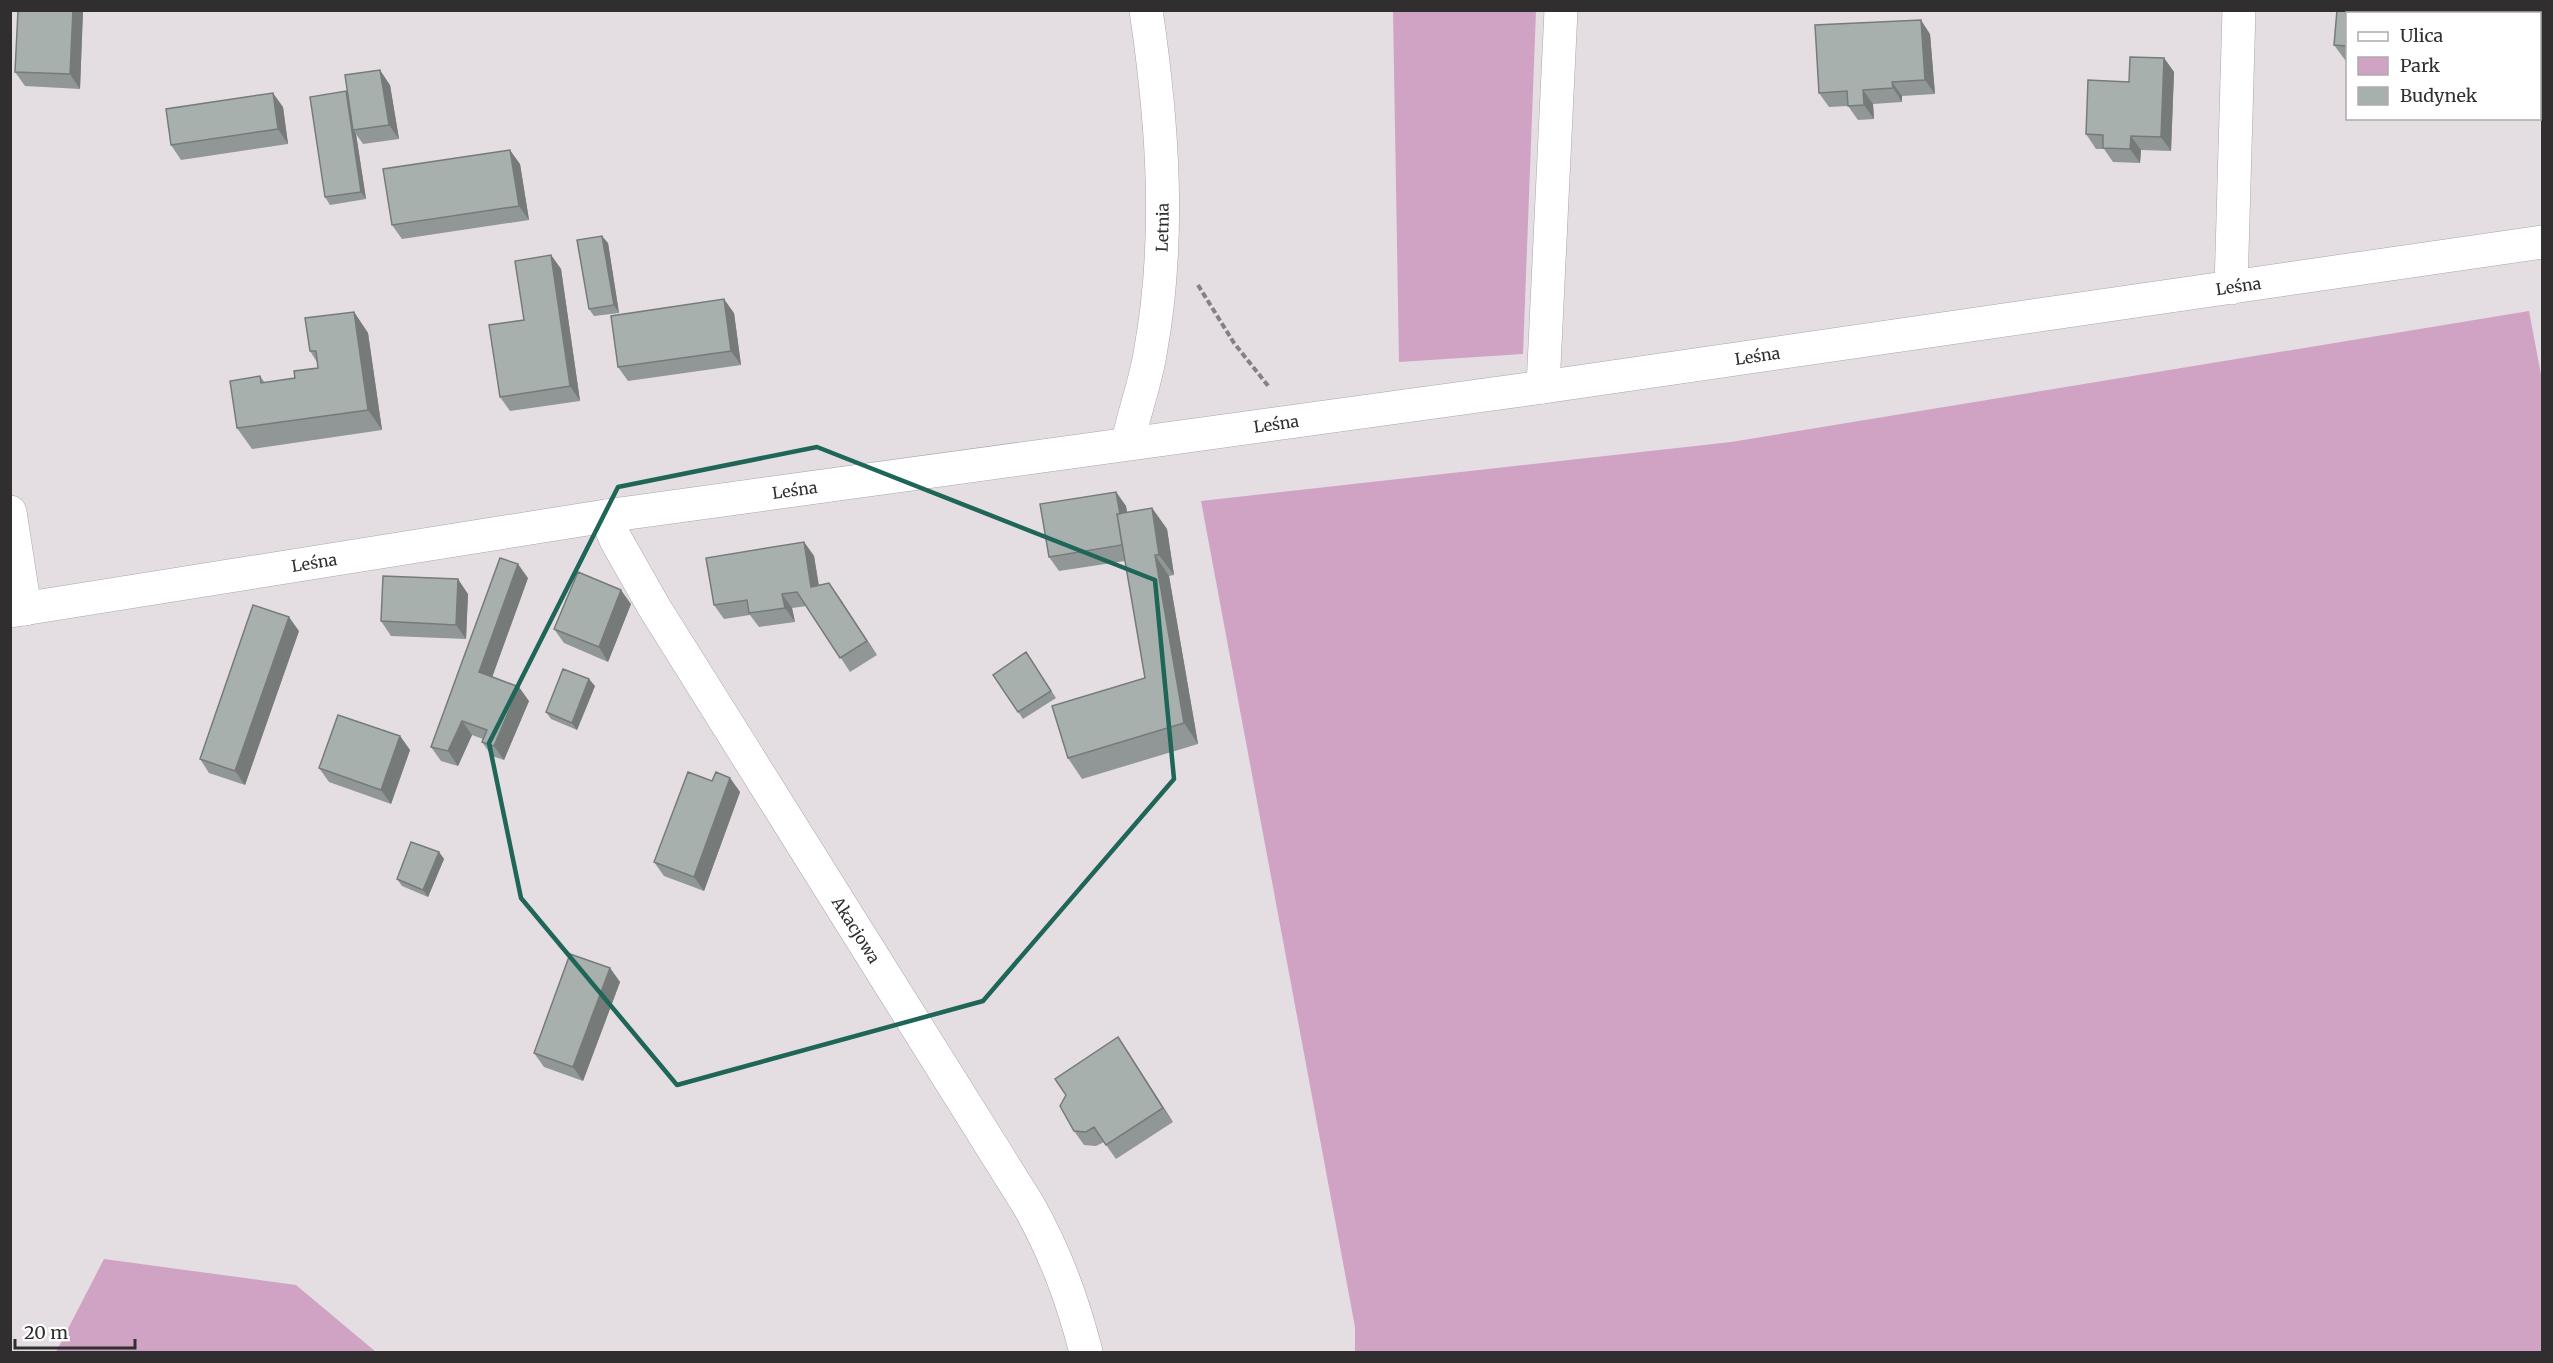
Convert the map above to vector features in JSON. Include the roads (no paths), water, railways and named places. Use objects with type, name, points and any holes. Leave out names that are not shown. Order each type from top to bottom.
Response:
[{"type":"street","name":"Letnia","points":[[1128,442],[1150,355],[1162,270],[1164,224],[1161,125],[1146,10]]},
{"type":"street","points":[[1544,387],[1561,10]]},
{"type":"street","points":[[2231,288],[2239,10]]},
{"type":"street","name":"Leśna","points":[[18,610],[606,516],[1128,442],[1544,387],[2542,242]]},
{"type":"street","points":[[10,512],[18,610]]},
{"type":"street","name":"Akacjowa","points":[[606,516],[616,540],[654,607],[1029,1206],[1052,1247],[1061,1269],[1086,1353]]}]
